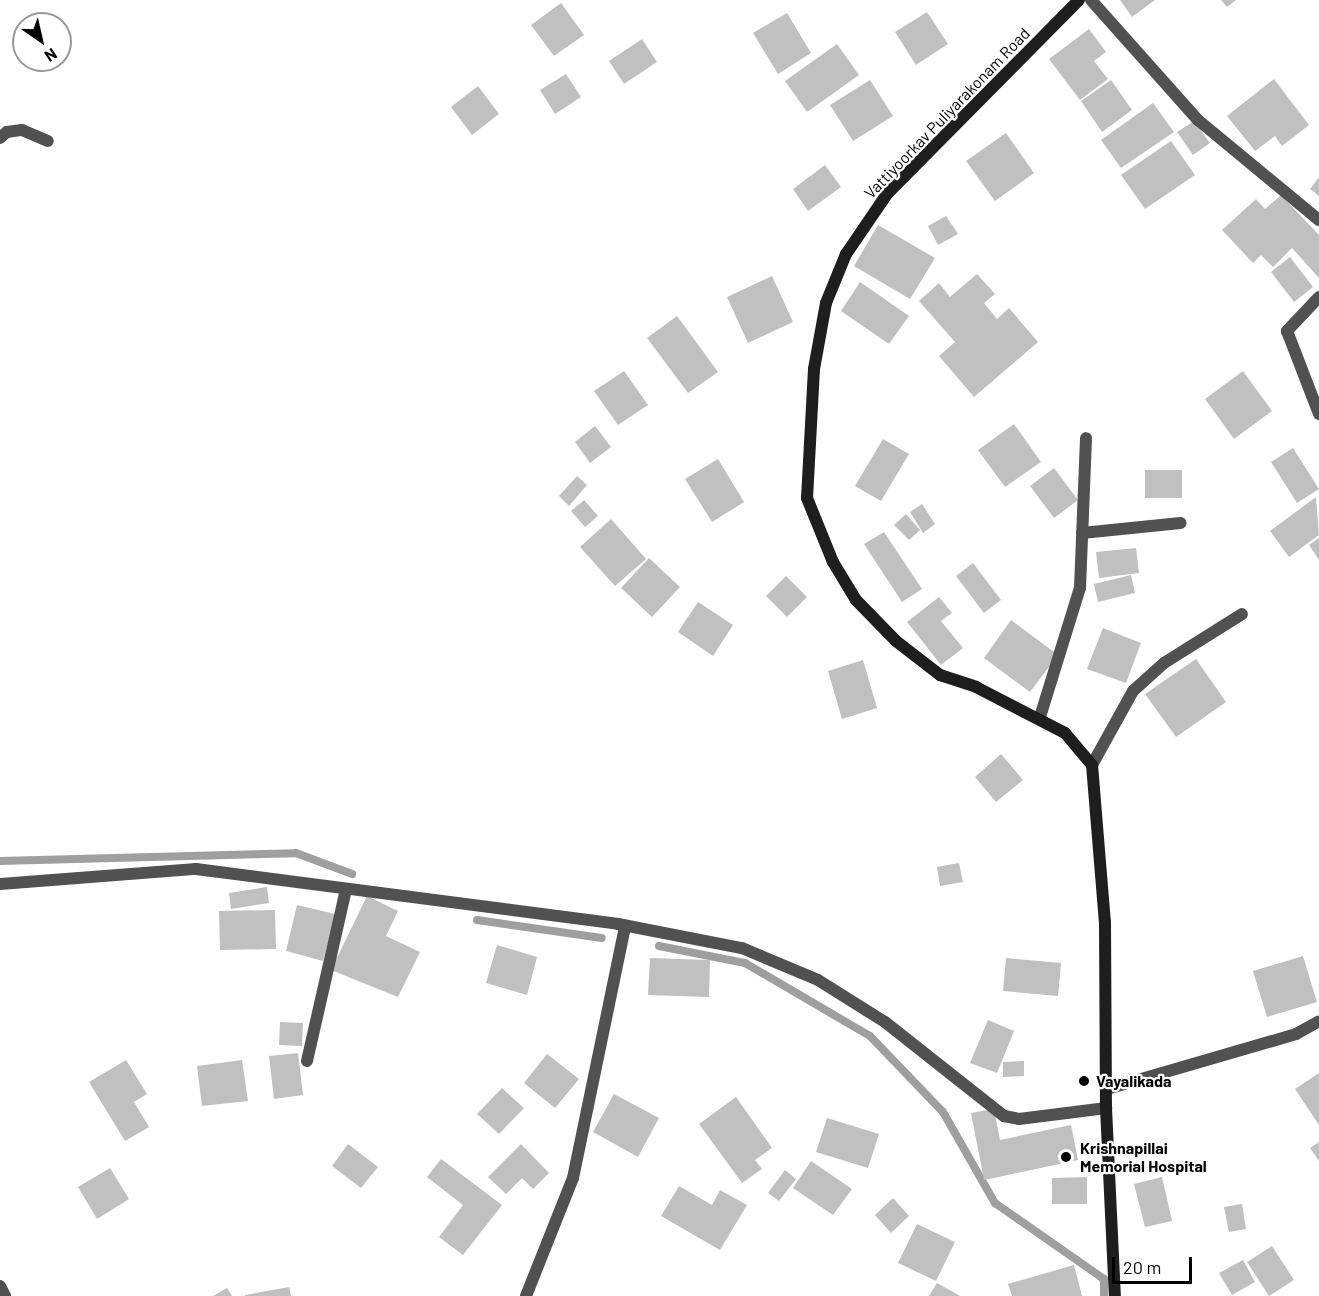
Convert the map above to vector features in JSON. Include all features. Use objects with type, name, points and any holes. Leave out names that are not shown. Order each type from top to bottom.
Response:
[{"type":"main road","name":"Vattiyoorkav Puliyarakonam Road","points":[[1079,0],[887,194],[846,254],[826,303],[808,434],[807,498],[833,562],[856,600],[896,641],[940,675],[1040,717],[1065,733],[1092,765]]},
{"type":"main road","points":[[1092,765],[1105,922],[1107,1108],[1115,1296]]},
{"type":"street","points":[[1091,0],[1198,120],[1319,220]]},
{"type":"street","points":[[0,138],[7,132],[22,130],[48,141]]},
{"type":"street","points":[[1319,297],[1287,331],[1319,414]]},
{"type":"street","points":[[1040,717],[1080,588],[1086,438]]},
{"type":"street","points":[[1082,533],[1180,523]]},
{"type":"street","points":[[1092,765],[1133,691],[1164,663],[1242,614]]},
{"type":"street","points":[[0,884],[196,869],[625,926],[742,948],[818,980],[885,1022],[1004,1116],[1019,1119],[1107,1108]]},
{"type":"street","points":[[307,1061],[346,889]]},
{"type":"street","points":[[526,1296],[573,1178],[625,926]]},
{"type":"street","points":[[1107,1089],[1296,1034],[1318,1024]]},
{"type":"street","points":[[0,1286],[5,1296]]},
{"type":"building","points":[[1120,0],[1155,0],[1132,17]]},
{"type":"building","points":[[1221,0],[1236,0],[1227,7]]},
{"type":"building","points":[[561,3],[584,35],[554,56],[531,25]]},
{"type":"building","points":[[927,12],[948,44],[916,65],[895,32]]},
{"type":"building","points":[[787,13],[811,53],[778,74],[753,33]]},
{"type":"building","points":[[1089,29],[1106,52],[1094,61],[1108,79],[1080,100],[1049,59]]},
{"type":"building","points":[[642,39],[657,62],[624,84],[609,61]]},
{"type":"building","points":[[837,44],[859,75],[807,112],[785,81]]},
{"type":"building","points":[[566,74],[581,97],[555,114],[540,90]]},
{"type":"building","points":[[1274,79],[1309,125],[1282,146],[1275,136],[1255,151],[1227,116]]},
{"type":"building","points":[[870,80],[893,116],[853,141],[830,105]]},
{"type":"building","points":[[1111,80],[1132,110],[1102,132],[1081,101]]},
{"type":"building","points":[[478,86],[499,114],[472,135],[451,107]]},
{"type":"building","points":[[1153,103],[1174,132],[1121,168],[1101,140]]},
{"type":"building","points":[[1194,121],[1210,143],[1193,155],[1177,132]]},
{"type":"building","points":[[1006,133],[1034,173],[995,201],[966,161]]},
{"type":"building","points":[[1171,141],[1195,175],[1145,209],[1121,175]]},
{"type":"building","points":[[825,165],[841,187],[808,211],[793,189]]},
{"type":"building","points":[[1319,177],[1319,196],[1310,189]]},
{"type":"building","points":[[1281,195],[1319,235],[1319,278],[1292,248],[1273,267],[1261,255],[1253,263],[1222,230],[1256,199],[1265,209]]},
{"type":"building","points":[[946,216],[958,234],[938,245],[928,226]]},
{"type":"building","points":[[878,225],[935,258],[910,299],[854,266]]},
{"type":"building","points":[[1290,257],[1313,287],[1294,302],[1271,272]]},
{"type":"building","points":[[977,274],[995,294],[984,303],[997,319],[1009,308],[1038,342],[974,397],[939,356],[955,342],[919,301],[939,283],[950,297]]},
{"type":"building","points":[[772,276],[793,322],[748,343],[727,297]]},
{"type":"building","points":[[860,282],[909,316],[889,344],[841,311]]},
{"type":"building","points":[[677,316],[718,372],[688,393],[647,338]]},
{"type":"building","points":[[624,371],[648,405],[618,425],[594,391]]},
{"type":"building","points":[[1243,371],[1272,411],[1234,439],[1205,399]]},
{"type":"building","points":[[1014,424],[1041,462],[1005,487],[978,450]]},
{"type":"building","points":[[595,426],[611,447],[590,463],[575,442]]},
{"type":"building","points":[[883,439],[909,454],[881,501],[855,486]]},
{"type":"building","points":[[1293,448],[1319,489],[1297,503],[1271,462]]},
{"type":"building","points":[[718,459],[744,502],[712,522],[685,479]]},
{"type":"building","points":[[1054,468],[1078,500],[1054,518],[1030,486]]},
{"type":"building","points":[[1145,470],[1182,470],[1182,498],[1145,498]]},
{"type":"building","points":[[577,476],[587,485],[569,506],[559,496]]},
{"type":"building","points":[[1316,497],[1319,535],[1289,557],[1270,531]]},
{"type":"building","points":[[584,500],[598,516],[585,527],[571,511]]},
{"type":"building","points":[[922,504],[935,524],[923,533],[910,512]]},
{"type":"building","points":[[906,514],[920,530],[909,540],[894,525]]},
{"type":"building","points":[[611,519],[646,559],[615,586],[580,547]]},
{"type":"building","points":[[884,532],[922,589],[902,602],[864,544]]},
{"type":"building","points":[[1319,538],[1319,560],[1309,545]]},
{"type":"building","points":[[1136,548],[1139,573],[1099,578],[1096,552]]},
{"type":"building","points":[[649,558],[680,587],[652,617],[621,588]]},
{"type":"building","points":[[973,563],[1001,600],[984,613],[956,576]]},
{"type":"building","points":[[1131,575],[1135,593],[1098,602],[1094,584]]},
{"type":"building","points":[[786,576],[807,597],[787,617],[766,596]]},
{"type":"building","points":[[939,597],[952,613],[941,621],[963,648],[941,665],[907,622]]},
{"type":"building","points":[[698,602],[733,625],[713,656],[678,632]]},
{"type":"building","points":[[1011,620],[1058,655],[1030,692],[984,658]]},
{"type":"building","points":[[1103,628],[1141,643],[1126,683],[1087,669]]},
{"type":"building","points":[[1196,659],[1226,702],[1176,737],[1145,694]]},
{"type":"building","points":[[863,660],[877,708],[842,719],[828,671]]},
{"type":"building","points":[[1001,754],[1023,780],[996,802],[975,777]]},
{"type":"building","points":[[959,863],[963,882],[940,886],[937,867]]},
{"type":"building","points":[[267,887],[269,903],[231,909],[229,893]]},
{"type":"building","points":[[367,896],[398,911],[386,936],[420,952],[398,997],[331,970]]},
{"type":"building","points":[[297,905],[335,914],[323,961],[286,951]]},
{"type":"building","points":[[275,910],[276,949],[220,950],[219,911]]},
{"type":"building","points":[[497,945],[537,957],[527,995],[486,983]]},
{"type":"building","points":[[1303,956],[1317,1002],[1267,1017],[1253,971]]},
{"type":"building","points":[[650,958],[710,960],[709,997],[648,995]]},
{"type":"building","points":[[1006,958],[1061,963],[1058,996],[1003,991]]},
{"type":"building","points":[[988,1020],[1014,1031],[997,1073],[970,1063]]},
{"type":"building","points":[[280,1022],[303,1023],[302,1046],[279,1045]]},
{"type":"building","points":[[298,1053],[303,1095],[274,1099],[269,1056]]},
{"type":"building","points":[[547,1054],[579,1079],[555,1108],[524,1083]]},
{"type":"building","points":[[126,1060],[147,1094],[134,1102],[149,1127],[125,1141],[89,1082]]},
{"type":"building","points":[[242,1060],[248,1101],[202,1106],[197,1066]]},
{"type":"building","points":[[1024,1061],[1024,1076],[1003,1077],[1003,1062]]},
{"type":"building","points":[[1319,1073],[1319,1125],[1295,1089]]},
{"type":"building","points":[[502,1088],[524,1108],[499,1134],[477,1114]]},
{"type":"building","points":[[614,1094],[659,1118],[638,1157],[593,1132]]},
{"type":"building","points":[[736,1097],[772,1148],[755,1160],[762,1169],[742,1183],[699,1124]]},
{"type":"building","points":[[994,1109],[1000,1140],[1071,1125],[1078,1160],[984,1180],[971,1113]]},
{"type":"building","points":[[827,1118],[879,1134],[868,1168],[816,1152]]},
{"type":"building","points":[[1319,1142],[1319,1161],[1310,1148]]},
{"type":"building","points":[[348,1144],[378,1167],[361,1188],[332,1166]]},
{"type":"building","points":[[521,1144],[549,1173],[533,1189],[522,1178],[506,1194],[488,1177]]},
{"type":"building","points":[[441,1159],[502,1205],[463,1255],[439,1237],[463,1205],[427,1177]]},
{"type":"building","points":[[811,1161],[852,1189],[833,1215],[793,1188]]},
{"type":"building","points":[[110,1168],[129,1199],[97,1219],[78,1187]]},
{"type":"building","points":[[785,1170],[796,1179],[779,1201],[768,1193]]},
{"type":"building","points":[[1087,1177],[1087,1204],[1052,1204],[1052,1178]]},
{"type":"building","points":[[1162,1177],[1172,1221],[1145,1227],[1134,1184]]},
{"type":"building","points":[[679,1186],[712,1205],[720,1190],[747,1205],[720,1250],[661,1216]]},
{"type":"building","points":[[893,1198],[909,1216],[891,1233],[875,1215]]},
{"type":"building","points":[[1242,1204],[1246,1229],[1229,1232],[1224,1207]]},
{"type":"building","points":[[917,1224],[955,1242],[936,1281],[898,1263]]},
{"type":"building","points":[[1272,1246],[1294,1280],[1269,1296],[1247,1262]]},
{"type":"building","points":[[1243,1260],[1255,1282],[1232,1295],[1219,1273]]},
{"type":"building","points":[[1074,1265],[1082,1296],[1012,1296],[1008,1284]]},
{"type":"building","points":[[937,1283],[960,1296],[929,1296]]},
{"type":"building","points":[[289,1287],[291,1296],[245,1296],[245,1295]]},
{"type":"building","points":[[227,1288],[232,1296],[213,1296]]},
{"type":"waterway","points":[[0,861],[296,853],[352,874]]},
{"type":"waterway","points":[[477,920],[602,938]]},
{"type":"waterway","points":[[659,946],[745,963],[870,1036],[943,1112],[995,1203],[1104,1279],[1104,1296]]},
{"type":"place","name":"Vayalikada","points":[[1084,1081]]},
{"type":"place","name":"Krishnapillai Memorial Hospital","points":[[1066,1157]]}]
